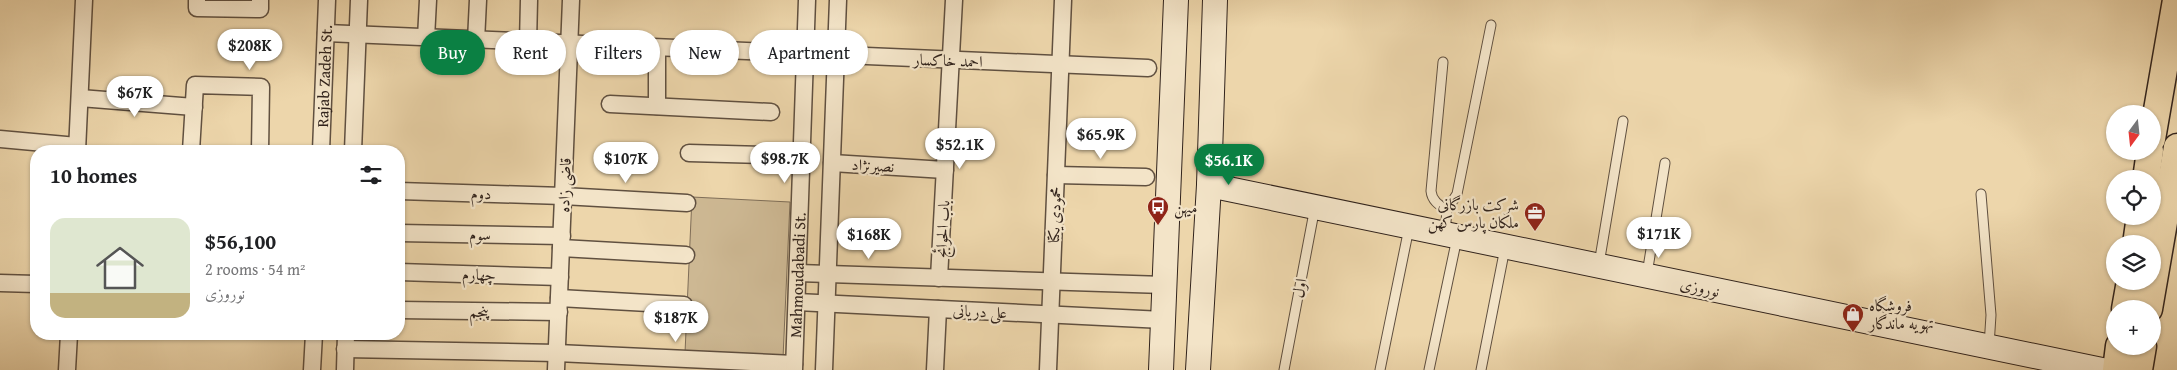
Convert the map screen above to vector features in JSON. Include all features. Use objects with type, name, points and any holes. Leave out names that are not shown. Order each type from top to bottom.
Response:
[{"type":"main road","points":[[1161,370],[1176,0]]},
{"type":"main road","points":[[1198,370],[1210,185],[1215,0]]},
{"type":"main road","points":[[2158,105],[2176,0]]},
{"type":"main road","points":[[2161,218],[2177,148]]},
{"type":"main road","name":"نوروزی","points":[[1210,185],[2102,370]]},
{"type":"main road","points":[[2145,235],[2154,225]]},
{"type":"main road","points":[[2150,300],[2160,225]]},
{"type":"main road","points":[[2116,370],[2118,355]]},
{"type":"main road","points":[[2139,370],[2142,355]]},
{"type":"street","points":[[77,145],[84,0]]},
{"type":"street","points":[[198,0],[197,8],[260,9],[260,0]]},
{"type":"street","name":"Rajab Zadeh St.","points":[[321,145],[327,0]]},
{"type":"street","name":"Rajab Zadeh St.","points":[[353,145],[358,0]]},
{"type":"street","points":[[426,30],[428,0]]},
{"type":"street","points":[[476,30],[478,0]]},
{"type":"street","points":[[528,30],[529,0]]},
{"type":"street","name":"قاضی زاده","points":[[556,370],[571,0]]},
{"type":"street","name":"Mahmoudabadi St.","points":[[805,30],[806,0]]},
{"type":"street","name":"Mahmoudabadi St.","points":[[837,30],[838,0]]},
{"type":"street","name":"باب الحوائج","points":[[939,278],[954,0]]},
{"type":"street","name":"محمودی یکتا","points":[[1048,370],[1063,0]]},
{"type":"street","name":"احمد خاکسار","points":[[326,34],[420,38]]},
{"type":"street","name":"احمد خاکسار","points":[[566,44],[576,44]]},
{"type":"street","name":"احمد خاکسار","points":[[660,48],[749,52]]},
{"type":"street","name":"احمد خاکسار","points":[[868,56],[1148,68]]},
{"type":"street","points":[[657,106],[658,75]]},
{"type":"street","name":"Mahmoudabadi St.","points":[[794,367],[804,75]]},
{"type":"street","name":"Mahmoudabadi St.","points":[[824,370],[835,75]]},
{"type":"street","points":[[191,145],[195,85],[261,87],[260,145]]},
{"type":"street","points":[[80,98],[194,107]]},
{"type":"street","points":[[610,104],[772,112]]},
{"type":"street","points":[[0,139],[51,145]]},
{"type":"street","points":[[688,153],[802,156]]},
{"type":"street","name":"نصیرنژاد","points":[[832,163],[945,170]]},
{"type":"street","points":[[1056,175],[1146,177]]},
{"type":"street","name":"دوم","points":[[405,191],[563,196],[687,203]]},
{"type":"street","name":"سوم","points":[[405,233],[561,242],[686,255]]},
{"type":"street","name":"چهارم","points":[[405,272],[560,277]]},
{"type":"street","points":[[798,273],[1164,285]]},
{"type":"street","points":[[0,282],[30,284]]},
{"type":"street","name":"علی دریانی","points":[[797,302],[1163,320]]},
{"type":"street","name":"پنجم","points":[[405,310],[559,305],[684,305]]},
{"type":"street","points":[[935,370],[938,309]]},
{"type":"street","points":[[67,370],[69,340]]},
{"type":"street","points":[[312,370],[314,340]]},
{"type":"street","points":[[345,370],[346,341],[557,353],[672,364],[794,367]]},
{"type":"lane","points":[[1430,370],[1451,235],[1447,210],[1457,194],[1491,25]]},
{"type":"lane","points":[[1443,62],[1431,192],[1436,202],[1447,210]]},
{"type":"lane","points":[[1598,266],[1623,121]]},
{"type":"lane","points":[[1646,276],[1665,163]]},
{"type":"lane","points":[[1982,194],[1991,315],[1989,346]]},
{"type":"lane","name":"اول","points":[[1284,370],[1315,207]]},
{"type":"lane","points":[[1380,370],[1410,226]]},
{"type":"lane","points":[[1481,370],[1505,246]]},
{"type":"shaded area","points":[[692,197],[790,202],[783,358],[685,353]]},
{"type":"place","name":"میهن","points":[[1158,226]]},
{"type":"place","name":"شرکت بازرگانی ملکان پارس کهن","points":[[1535,232]]},
{"type":"place","name":"فروشگاه تهویه ماندگار","points":[[1853,333]]}]
